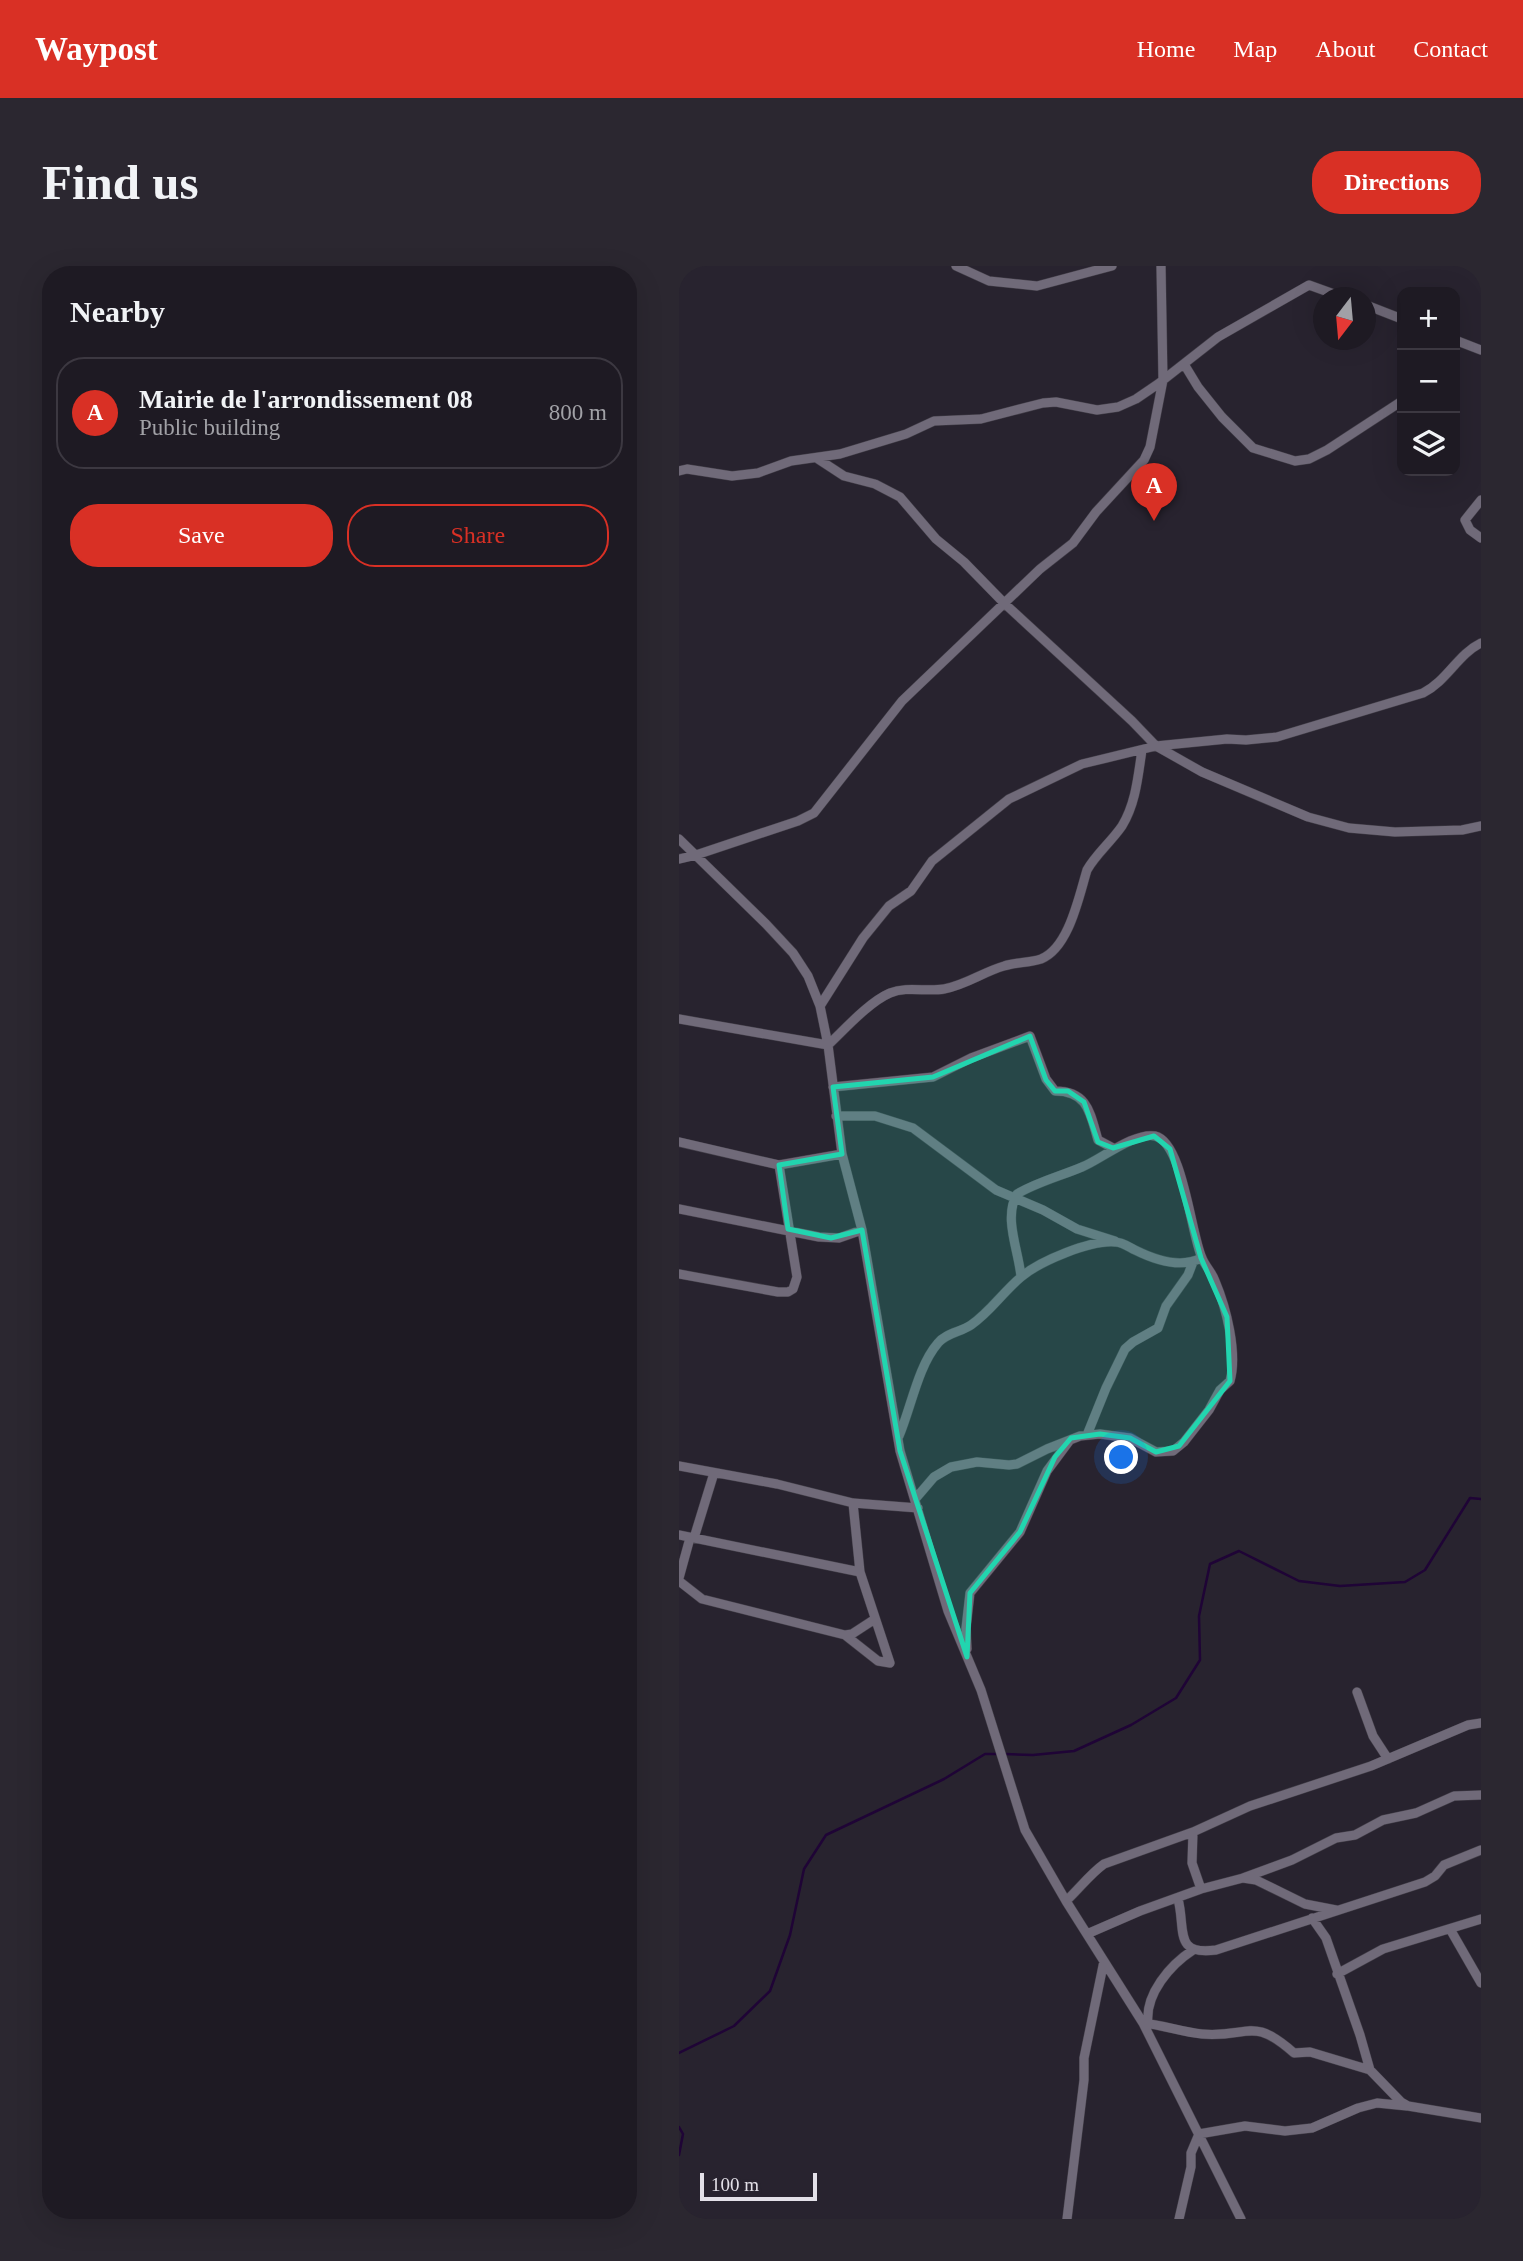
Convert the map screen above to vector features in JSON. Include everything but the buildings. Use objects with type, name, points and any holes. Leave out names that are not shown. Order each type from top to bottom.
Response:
[{"type":"street","points":[[955,266],[989,281],[1037,286],[1112,266]]},
{"type":"street","points":[[679,859],[814,813],[902,701],[1047,562],[1073,543],[1096,512],[1144,460],[1150,447],[1163,380],[1161,266]]},
{"type":"street","points":[[679,471],[687,469],[746,475],[769,471],[791,461],[818,459],[893,439],[934,421],[981,419],[1056,402],[1097,410],[1118,407],[1136,399],[1218,337],[1309,285],[1315,287]]},
{"type":"street","points":[[1376,309],[1397,317]]},
{"type":"street","points":[[1460,342],[1481,350]]},
{"type":"street","points":[[1184,364],[1198,387],[1252,449],[1295,461],[1303,461],[1327,450],[1397,404]]},
{"type":"street","points":[[818,459],[845,476],[875,484],[900,498],[936,539],[964,562],[1156,746],[1202,772],[1308,817],[1349,828],[1395,832],[1462,830],[1481,826]]},
{"type":"street","points":[[1481,500],[1465,520],[1470,530],[1481,538]]},
{"type":"street","points":[[820,1006],[863,938],[889,906],[911,891],[932,861],[1009,799],[1082,764],[1156,746],[1227,738],[1246,740],[1277,737],[1423,693],[1438,684],[1472,647],[1481,643]]},
{"type":"street","points":[[828,1045],[881,998],[891,993],[960,986],[1005,965],[1037,960],[1048,954],[1071,924],[1087,870],[1129,813],[1142,750]]},
{"type":"street","points":[[679,839],[793,953],[808,976],[820,1006],[828,1045],[842,1154],[862,1230],[900,1451],[948,1611],[981,1690],[1025,1830],[1066,1901],[1145,2023],[1241,2219]]},
{"type":"street","points":[[679,1019],[828,1045]]},
{"type":"street","points":[[834,1087],[933,1077],[979,1055],[1030,1036],[1046,1079],[1055,1091],[1068,1091],[1084,1102],[1098,1140],[1113,1148]]},
{"type":"street","points":[[836,1116],[875,1116],[913,1128],[987,1185],[1067,1224],[1159,1261],[1197,1260]]},
{"type":"street","points":[[917,1503],[935,1477],[951,1467],[977,1462],[1017,1464],[1071,1438],[1100,1434],[1130,1438],[1156,1452],[1173,1451],[1184,1441],[1209,1410],[1220,1390],[1230,1381],[1231,1339],[1227,1317],[1216,1282],[1197,1260],[1187,1197],[1170,1149],[1164,1142],[1149,1136],[1113,1148],[1085,1166],[1025,1190],[1015,1197]]},
{"type":"street","points":[[679,1142],[779,1165],[842,1154]]},
{"type":"street","points":[[679,1274],[787,1292],[796,1284],[779,1165]]},
{"type":"street","points":[[1015,1197],[1012,1234],[1020,1258],[1021,1277]]},
{"type":"street","points":[[679,1209],[831,1238],[862,1230]]},
{"type":"street","points":[[898,1438],[925,1366],[936,1345],[947,1336],[975,1322],[1021,1277],[1039,1265],[1073,1251],[1117,1242]]},
{"type":"street","points":[[1087,1435],[1125,1349],[1158,1328],[1166,1306],[1197,1260]]},
{"type":"street","points":[[967,1657],[966,1628],[970,1593],[1020,1532],[1047,1471],[1071,1438]]},
{"type":"street","points":[[679,1466],[777,1484],[853,1503],[917,1503]]},
{"type":"street","points":[[714,1473],[679,1580],[702,1599],[845,1635],[852,1634],[875,1619]]},
{"type":"street","points":[[845,1635],[878,1661],[890,1662],[860,1572],[853,1503]]},
{"type":"street","points":[[679,1535],[860,1572]]},
{"type":"street","points":[[1357,1692],[1373,1736],[1388,1759]]},
{"type":"street","points":[[1066,1901],[1104,1864],[1193,1832],[1250,1805],[1388,1759],[1468,1725],[1481,1723]]},
{"type":"street","points":[[1087,1934],[1140,1911],[1292,1860],[1336,1838],[1355,1835],[1383,1819],[1416,1813],[1454,1796],[1481,1795]]},
{"type":"street","points":[[1193,1832],[1192,1863],[1201,1889]]},
{"type":"street","points":[[1145,2023],[1149,2003],[1163,1979],[1175,1962],[1193,1950],[1216,1950],[1425,1882],[1435,1876],[1444,1865],[1481,1850]]},
{"type":"street","points":[[1244,1878],[1256,1880],[1305,1904],[1338,1910]]},
{"type":"street","points":[[1178,1899],[1183,1918],[1182,1935],[1186,1945],[1193,1950]]},
{"type":"street","points":[[1312,1918],[1326,1938],[1370,2070],[1408,2106]]},
{"type":"street","points":[[1337,1974],[1383,1949],[1481,1919]]},
{"type":"street","points":[[1450,1929],[1481,1983]]},
{"type":"street","points":[[1067,2219],[1084,2080],[1084,2058],[1104,1961]]},
{"type":"street","points":[[1145,2023],[1201,2034],[1228,2034],[1257,2029],[1269,2034],[1294,2053],[1310,2052],[1370,2070]]},
{"type":"street","points":[[1199,2134],[1245,2126],[1285,2131],[1312,2128],[1358,2108],[1377,2103],[1481,2118]]},
{"type":"street","points":[[1179,2219],[1191,2167],[1191,2154],[1199,2134]]},
{"type":"highlighted area","points":[[1030,1036],[1046,1080],[1055,1091],[1068,1091],[1084,1102],[1098,1142],[1113,1148],[1154,1136],[1170,1149],[1201,1258],[1227,1317],[1230,1381],[1179,1446],[1156,1452],[1130,1438],[1100,1434],[1071,1438],[1055,1457],[1020,1532],[970,1593],[967,1657],[900,1451],[862,1230],[831,1238],[788,1229],[779,1165],[842,1154],[833,1087],[933,1077]]},
{"type":"waterway","points":[[1005,1754],[1033,1755],[1074,1751],[1131,1725],[1176,1698],[1200,1660],[1199,1616],[1210,1564],[1239,1551],[1299,1581],[1340,1586],[1405,1582],[1425,1570],[1470,1498],[1481,1499]]},
{"type":"waterway","points":[[679,2053],[734,2026],[770,1991],[790,1935],[804,1869],[826,1835],[944,1779],[985,1754],[999,1754]]},
{"type":"waterway","points":[[679,2127],[683,2134],[679,2155]]},
{"type":"place","name":"Mairie de l'arrondissement 08","points":[[1154,521]]}]
